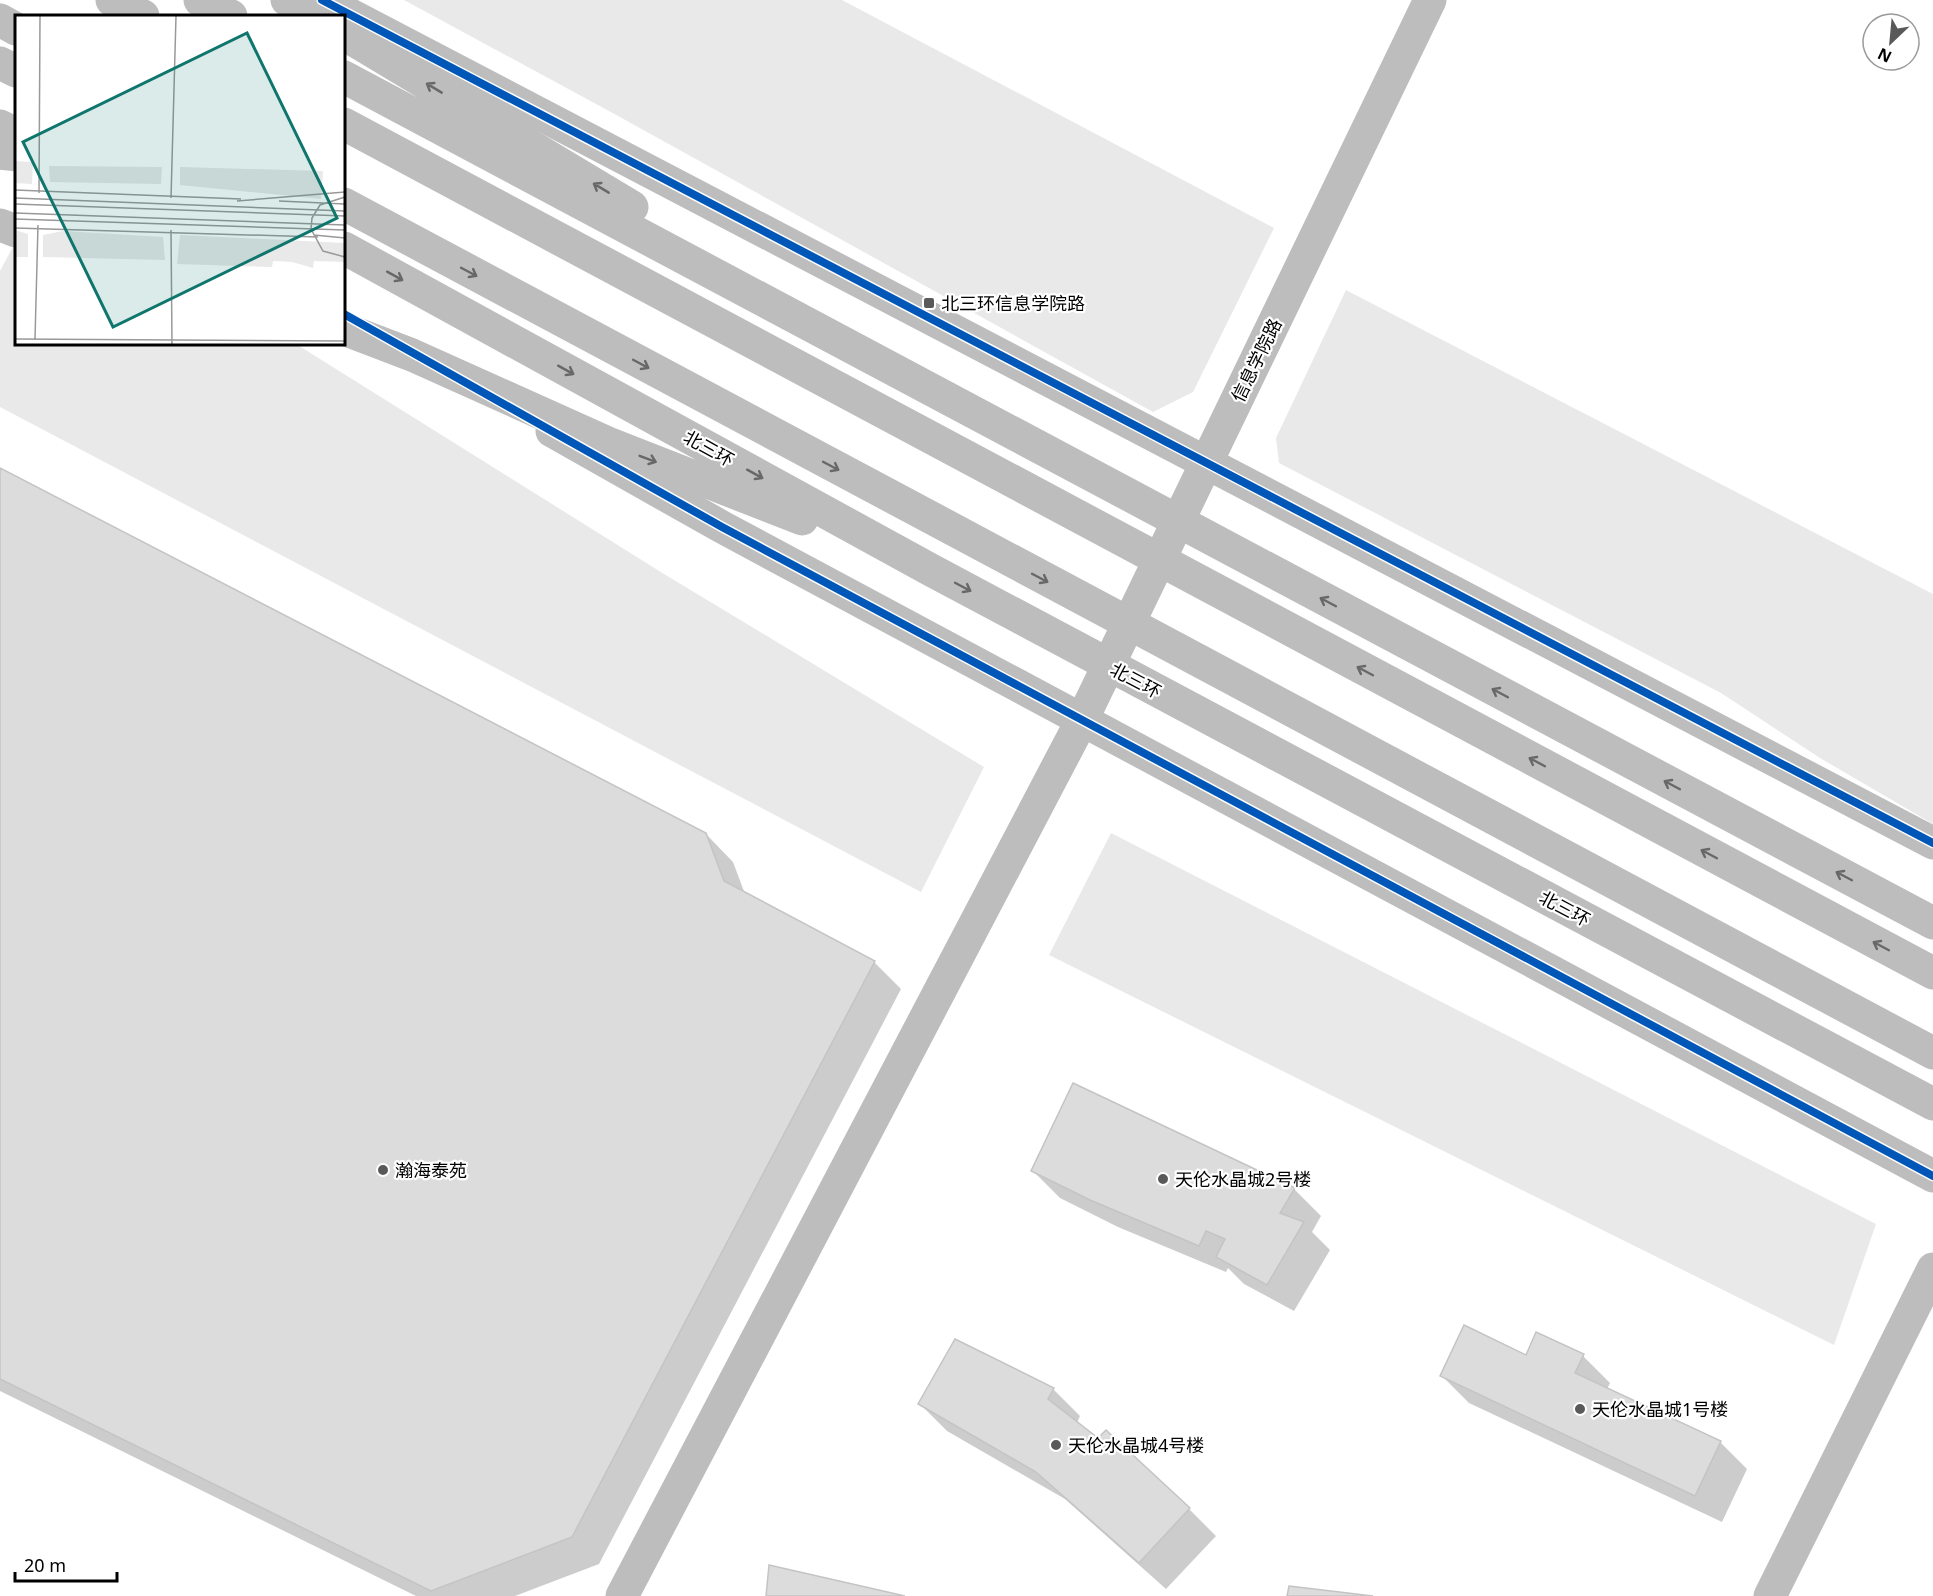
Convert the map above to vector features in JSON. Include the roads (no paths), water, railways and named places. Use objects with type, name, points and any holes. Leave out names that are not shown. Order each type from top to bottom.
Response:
[{"type":"main road","points":[[112,0],[140,15]]},
{"type":"main road","points":[[200,0],[229,15]]},
{"type":"main road","points":[[217,15],[223,0]]},
{"type":"main road","points":[[287,0],[313,15]]},
{"type":"main road","points":[[322,0],[1933,843]]},
{"type":"main road","name":"信息学院路","points":[[622,1596],[1082,720],[1430,0]]},
{"type":"main road","points":[[0,20],[15,28]]},
{"type":"main road","points":[[345,35],[975,413]]},
{"type":"main road","points":[[0,63],[15,70]]},
{"type":"main road","points":[[345,78],[1933,923]]},
{"type":"main road","points":[[345,125],[1933,973]]},
{"type":"main road","points":[[0,126],[15,134]]},
{"type":"main road","points":[[0,153],[15,156]]},
{"type":"main road","points":[[345,205],[1933,1053]]},
{"type":"main road","points":[[0,225],[15,231]]},
{"type":"main road","name":"北三环","points":[[345,249],[931,570],[1933,1104]]},
{"type":"main road","points":[[345,315],[722,527],[1933,1176]]},
{"type":"main road","points":[[345,329],[412,355],[608,443],[931,570]]},
{"type":"main road","points":[[1770,1596],[1933,1269]]},
{"type":"place","name":"北三环信息学院路","points":[[929,303]]},
{"type":"place","name":"瀚海泰苑","points":[[383,1170]]},
{"type":"place","name":"天伦水晶城2号楼","points":[[1163,1179]]},
{"type":"place","name":"天伦水晶城1号楼","points":[[1580,1409]]},
{"type":"place","name":"天伦水晶城4号楼","points":[[1056,1445]]}]
